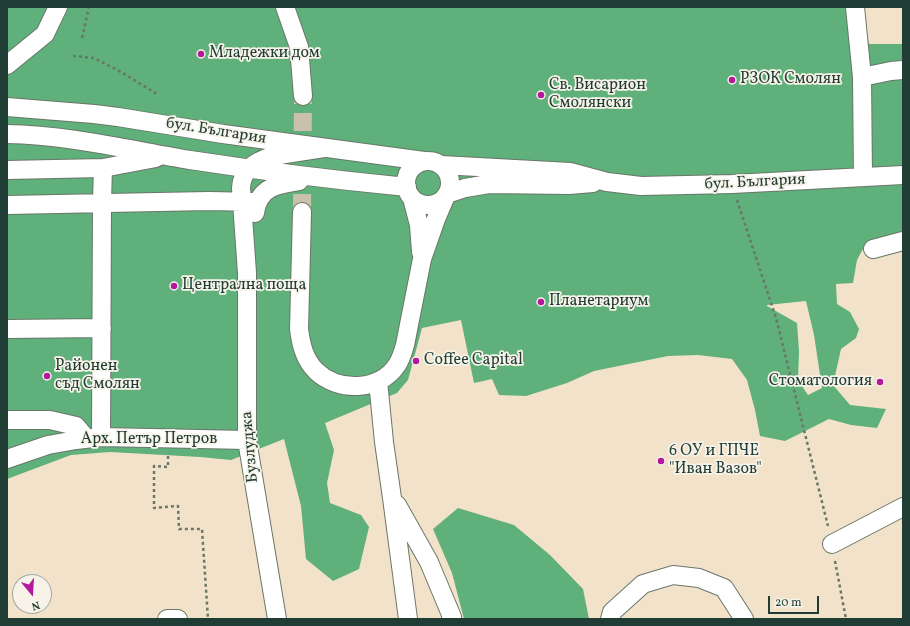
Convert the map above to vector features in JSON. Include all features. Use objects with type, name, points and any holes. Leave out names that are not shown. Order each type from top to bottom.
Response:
[{"type":"street","points":[[7,65],[45,34],[58,7]]},
{"type":"street","points":[[285,7],[299,47],[303,96]]},
{"type":"street","points":[[855,7],[862,77],[863,177]]},
{"type":"street","points":[[862,77],[903,70]]},
{"type":"street","name":"бул. България","points":[[7,107],[118,117],[223,134],[433,163],[570,172],[607,182],[640,186],[732,184],[903,175]]},
{"type":"street","name":"бул. България","points":[[7,134],[24,134],[72,140],[248,169],[317,178],[409,193]]},
{"type":"street","points":[[248,169],[257,162],[272,156],[324,148]]},
{"type":"street","points":[[7,170],[104,168],[169,156]]},
{"type":"street","points":[[302,212],[299,329],[302,347],[305,355],[316,371],[332,382],[341,385],[361,386],[378,381],[392,372],[403,352],[422,259],[450,185],[449,176],[444,168],[433,163],[415,165],[407,177],[409,193],[419,225],[422,259]]},
{"type":"street","points":[[7,420],[50,420],[76,426],[94,438],[102,328],[102,202],[104,168]]},
{"type":"street","name":"Бузлуджа","points":[[248,169],[241,182],[250,202],[256,207],[246,273],[247,440],[277,619]]},
{"type":"street","points":[[7,205],[102,202],[250,202],[275,186],[317,178]]},
{"type":"street","name":"бул. България","points":[[446,196],[465,188],[489,184],[569,185],[607,182]]},
{"type":"street","points":[[409,193],[418,203],[427,205],[436,204],[446,196]]},
{"type":"street","points":[[872,249],[903,241]]},
{"type":"street","points":[[7,329],[102,328]]},
{"type":"street","points":[[378,381],[384,442],[408,619]]},
{"type":"street","name":"Арх. Петър Петров","points":[[7,459],[48,445],[94,438],[247,440]]},
{"type":"street","points":[[392,498],[429,562],[452,617],[451,619]]},
{"type":"street","points":[[832,544],[903,508]]},
{"type":"street","points":[[610,619],[612,612],[644,584],[673,575],[699,578],[724,588],[744,619]]},
{"type":"street","points":[[167,619],[178,619]]},
{"type":"path","points":[[82,38],[89,7]]},
{"type":"path","points":[[73,56],[94,58],[158,94]]},
{"type":"path","points":[[732,184],[776,318],[823,502],[846,619]]},
{"type":"path","points":[[168,439],[168,467],[154,466],[154,508],[178,506],[179,529],[202,529],[208,619]]},
{"type":"green space","points":[[7,7],[861,7],[869,44],[903,44],[903,236],[865,245],[857,260],[853,283],[836,284],[837,304],[850,312],[859,329],[856,338],[841,349],[833,385],[850,405],[886,409],[877,428],[851,425],[829,419],[785,441],[760,436],[747,380],[732,359],[698,355],[668,356],[594,371],[567,383],[526,396],[499,395],[492,379],[474,383],[461,320],[422,328],[408,380],[397,393],[325,423],[334,450],[327,483],[330,503],[361,515],[369,527],[359,569],[333,581],[306,559],[301,506],[284,439],[231,460],[110,452],[71,455],[7,479]],"holes":[[[806,301],[814,335],[822,388],[808,395],[798,380],[799,351],[797,323],[767,305]]]},
{"type":"green space","points":[[458,508],[514,525],[550,555],[583,589],[589,619],[464,619],[452,573],[433,529]]},
{"type":"tunnel","points":[[302,212],[303,96]]},
{"type":"place","name":"Младежки дом","points":[[201,54]]},
{"type":"place","name":"РЗОК Смолян","points":[[732,80]]},
{"type":"place","name":"Св. Висарион Смолянски","points":[[541,95]]},
{"type":"place","name":"Централна поща","points":[[174,286]]},
{"type":"place","name":"Планетариум","points":[[541,302]]},
{"type":"place","name":"Coffee Capital","points":[[416,361]]},
{"type":"place","name":"Районен съд Смолян","points":[[47,376]]},
{"type":"place","name":"Стоматология","points":[[880,382]]},
{"type":"place","name":"6 ОУ и ГПЧЕ \"Иван Вазов\"","points":[[661,461]]}]
